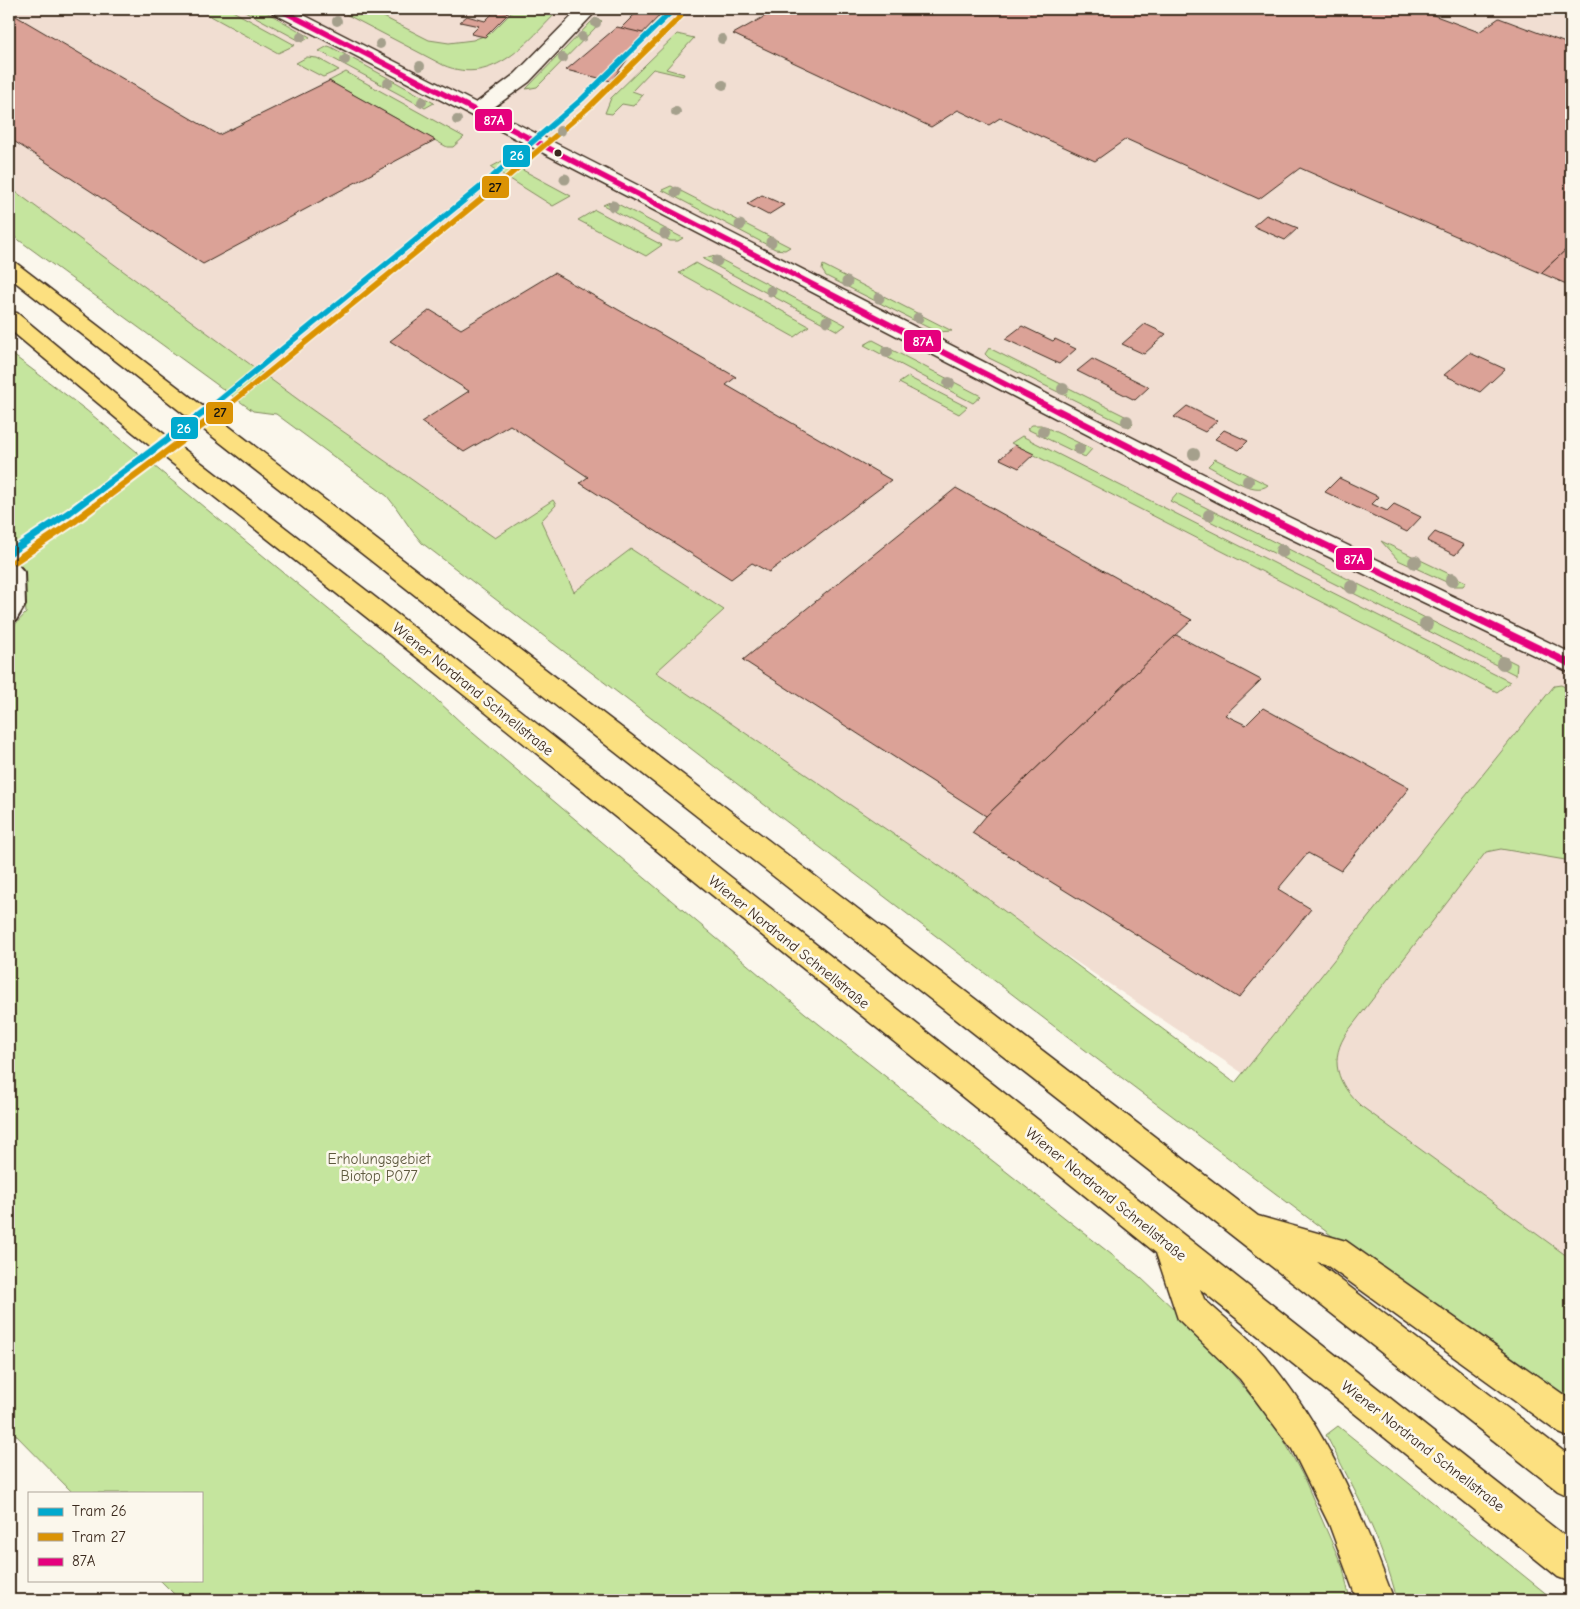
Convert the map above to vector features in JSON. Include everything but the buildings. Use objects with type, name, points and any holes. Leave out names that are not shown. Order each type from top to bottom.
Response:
[{"type":"highway","points":[[9,267],[1571,1479]]},
{"type":"highway","name":"Wiener Nordrand Schnellstraße","points":[[9,318],[142,428],[434,657],[1571,1564]]},
{"type":"highway","points":[[1246,1226],[1334,1252],[1571,1421]]},
{"type":"highway","points":[[1170,1245],[1190,1308],[1252,1367],[1304,1437],[1344,1516],[1375,1600]]},
{"type":"street","points":[[280,9],[1189,478],[1571,664]]},
{"type":"street","points":[[477,111],[522,78],[590,9]]},
{"type":"lane","points":[[9,568],[14,572],[15,605],[9,614]]},
{"type":"shaded area","points":[[9,9],[1571,9],[1571,1277],[1244,1074],[398,509],[387,496],[276,414],[253,411],[12,235],[9,232]]},
{"type":"green space","points":[[198,9],[229,9],[295,45],[278,53]]},
{"type":"green space","points":[[241,9],[261,9],[310,37],[302,42]]},
{"type":"green space","points":[[336,9],[368,9],[429,40],[449,43],[473,40],[491,33],[515,9],[560,9],[522,47],[509,57],[494,65],[478,70],[461,70],[443,65]]},
{"type":"green space","points":[[595,18],[602,21],[537,87],[526,89]]},
{"type":"green space","points":[[677,34],[694,38],[666,69],[684,74],[683,76],[653,69],[632,91],[643,95],[633,106],[622,104],[612,114],[605,113],[611,98]]},
{"type":"green space","points":[[328,46],[434,103],[425,108],[319,51]]},
{"type":"green space","points":[[307,57],[317,58],[339,70],[323,77],[296,63]]},
{"type":"green space","points":[[346,72],[464,137],[453,147],[447,147],[329,81]]},
{"type":"green space","points":[[504,160],[571,196],[553,206],[491,167]]},
{"type":"green space","points":[[671,186],[790,247],[785,250],[775,249],[662,190]]},
{"type":"green space","points":[[9,187],[311,409],[495,538],[553,500],[556,505],[541,521],[574,592],[631,549],[724,610],[656,672],[988,899],[1235,1083],[1554,686],[1561,685],[1571,690],[1571,861],[1501,849],[1486,852],[1348,1031],[1338,1051],[1337,1061],[1341,1080],[1346,1089],[1361,1106],[1571,1259],[1571,1400],[1412,1296],[1110,1069],[422,543],[387,496],[276,414],[253,411],[12,235],[9,232]]},
{"type":"green space","points":[[612,201],[683,238],[678,241],[670,241],[603,205]]},
{"type":"green space","points":[[595,210],[662,245],[646,256],[578,220]]},
{"type":"green space","points":[[711,256],[846,325],[838,331],[703,259]]},
{"type":"green space","points":[[696,263],[809,326],[794,337],[679,273]]},
{"type":"green space","points":[[823,265],[952,331],[937,332],[826,276],[822,270]]},
{"type":"green space","points":[[873,340],[981,396],[973,403],[864,345]]},
{"type":"green space","points":[[989,348],[1129,418],[1133,424],[1129,427],[989,358],[985,354]]},
{"type":"green space","name":"Erholungsgebiet Biotop P077","points":[[9,352],[86,410],[424,688],[467,728],[805,1013],[1140,1277],[1195,1329],[1277,1427],[1303,1476],[1343,1568],[1350,1600],[180,1600],[162,1582],[202,1582],[202,1492],[72,1492],[9,1428],[9,631],[26,613],[23,568],[9,558]]},
{"type":"green space","points":[[908,377],[967,407],[959,414],[899,383]]},
{"type":"green space","points":[[1032,425],[1041,425],[1092,449],[1085,457],[1027,429]]},
{"type":"green space","points":[[1022,436],[1510,682],[1497,692],[1011,443]]},
{"type":"green space","points":[[1215,459],[1268,485],[1262,488],[1255,488],[1238,483],[1208,466]]},
{"type":"green space","points":[[1177,493],[1517,664],[1516,675],[1170,501]]},
{"type":"green space","points":[[1381,541],[1466,582],[1463,586],[1455,586],[1398,560]]},
{"type":"green space","points":[[1338,1426],[1554,1600],[1397,1600],[1376,1536],[1326,1435]]},
{"type":"tram line","name":"26","points":[[9,553],[70,512],[185,428],[484,184],[582,99],[674,9]]},
{"type":"tram line","name":"27","points":[[15,561],[76,520],[191,436],[490,192],[589,107],[681,16]]},
{"type":"transit line","name":"87A","points":[[279,9],[1030,397],[1265,516],[1571,664]]}]
